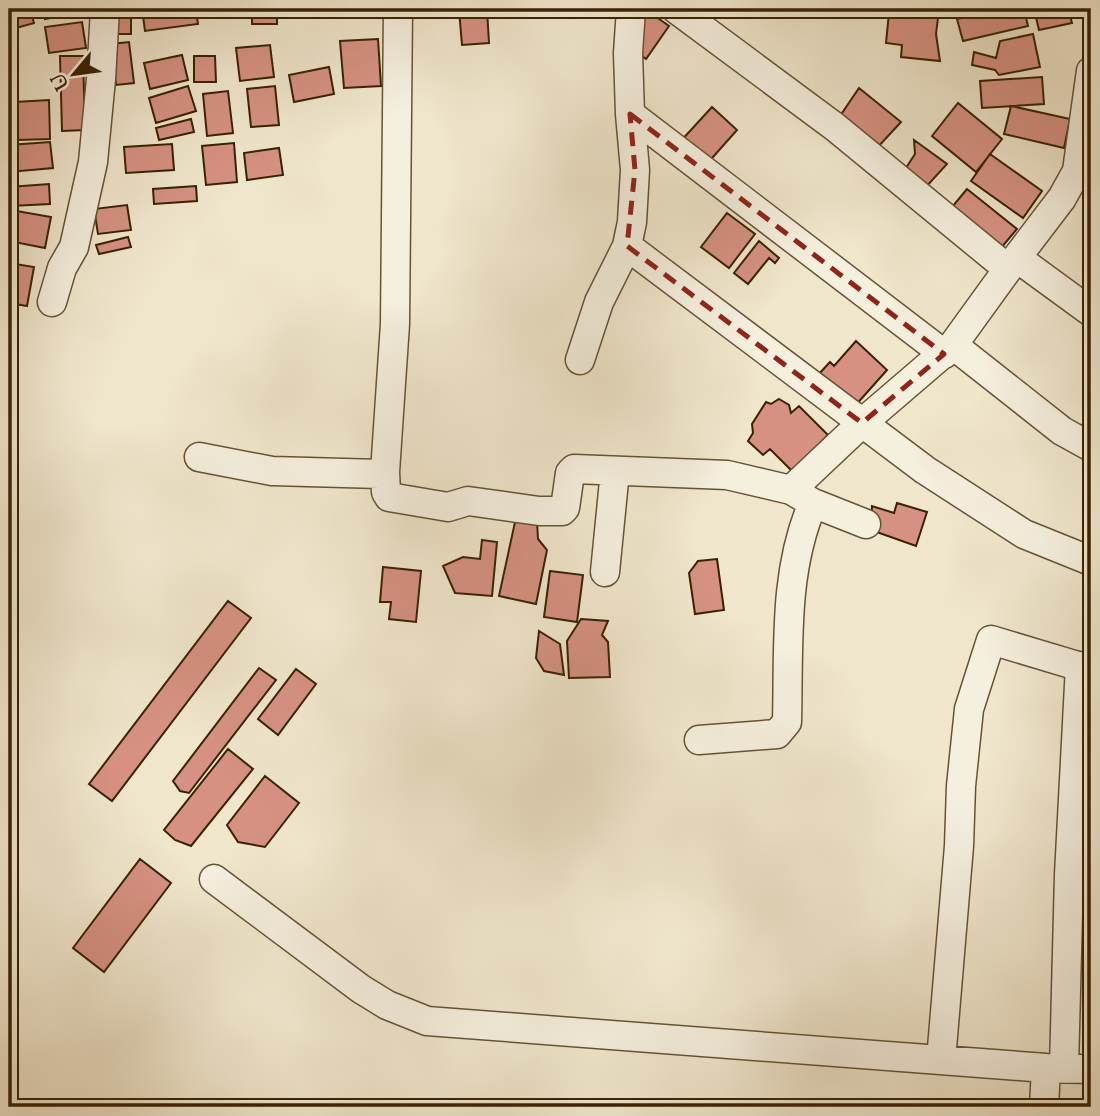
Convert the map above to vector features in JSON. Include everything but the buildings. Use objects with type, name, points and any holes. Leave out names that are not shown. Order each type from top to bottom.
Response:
[{"type":"street","points":[[52,302],[62,268],[74,247],[93,162],[105,9]]},
{"type":"street","points":[[398,9],[395,324],[385,472],[386,492],[389,497],[447,507],[468,501],[539,511],[562,511],[565,508],[570,473],[574,470],[727,475],[802,497],[866,524]]},
{"type":"street","points":[[580,360],[599,302],[627,246],[632,222],[635,170],[628,53],[631,9]]},
{"type":"street","points":[[676,9],[835,127],[1012,264],[1091,312]]},
{"type":"street","points":[[698,740],[760,737],[777,734],[784,729],[787,722],[790,588],[800,531],[802,497],[862,423],[948,350],[1062,198],[1077,171],[1091,71]]},
{"type":"street","points":[[630,114],[948,350],[1062,431],[1091,447]]},
{"type":"street","points":[[627,246],[925,470],[1024,534],[1091,561]]},
{"type":"street","points":[[198,457],[272,471],[385,472]]},
{"type":"street","points":[[605,572],[615,471]]},
{"type":"street","points":[[941,1060],[969,709],[991,640],[1085,668],[1069,875],[1067,1068],[1044,1107]]},
{"type":"street","points":[[214,879],[361,989],[387,1005],[427,1021],[1067,1068]]},
{"type":"highlighted area","points":[[630,114],[944,354],[862,423],[627,246],[635,170]]}]
